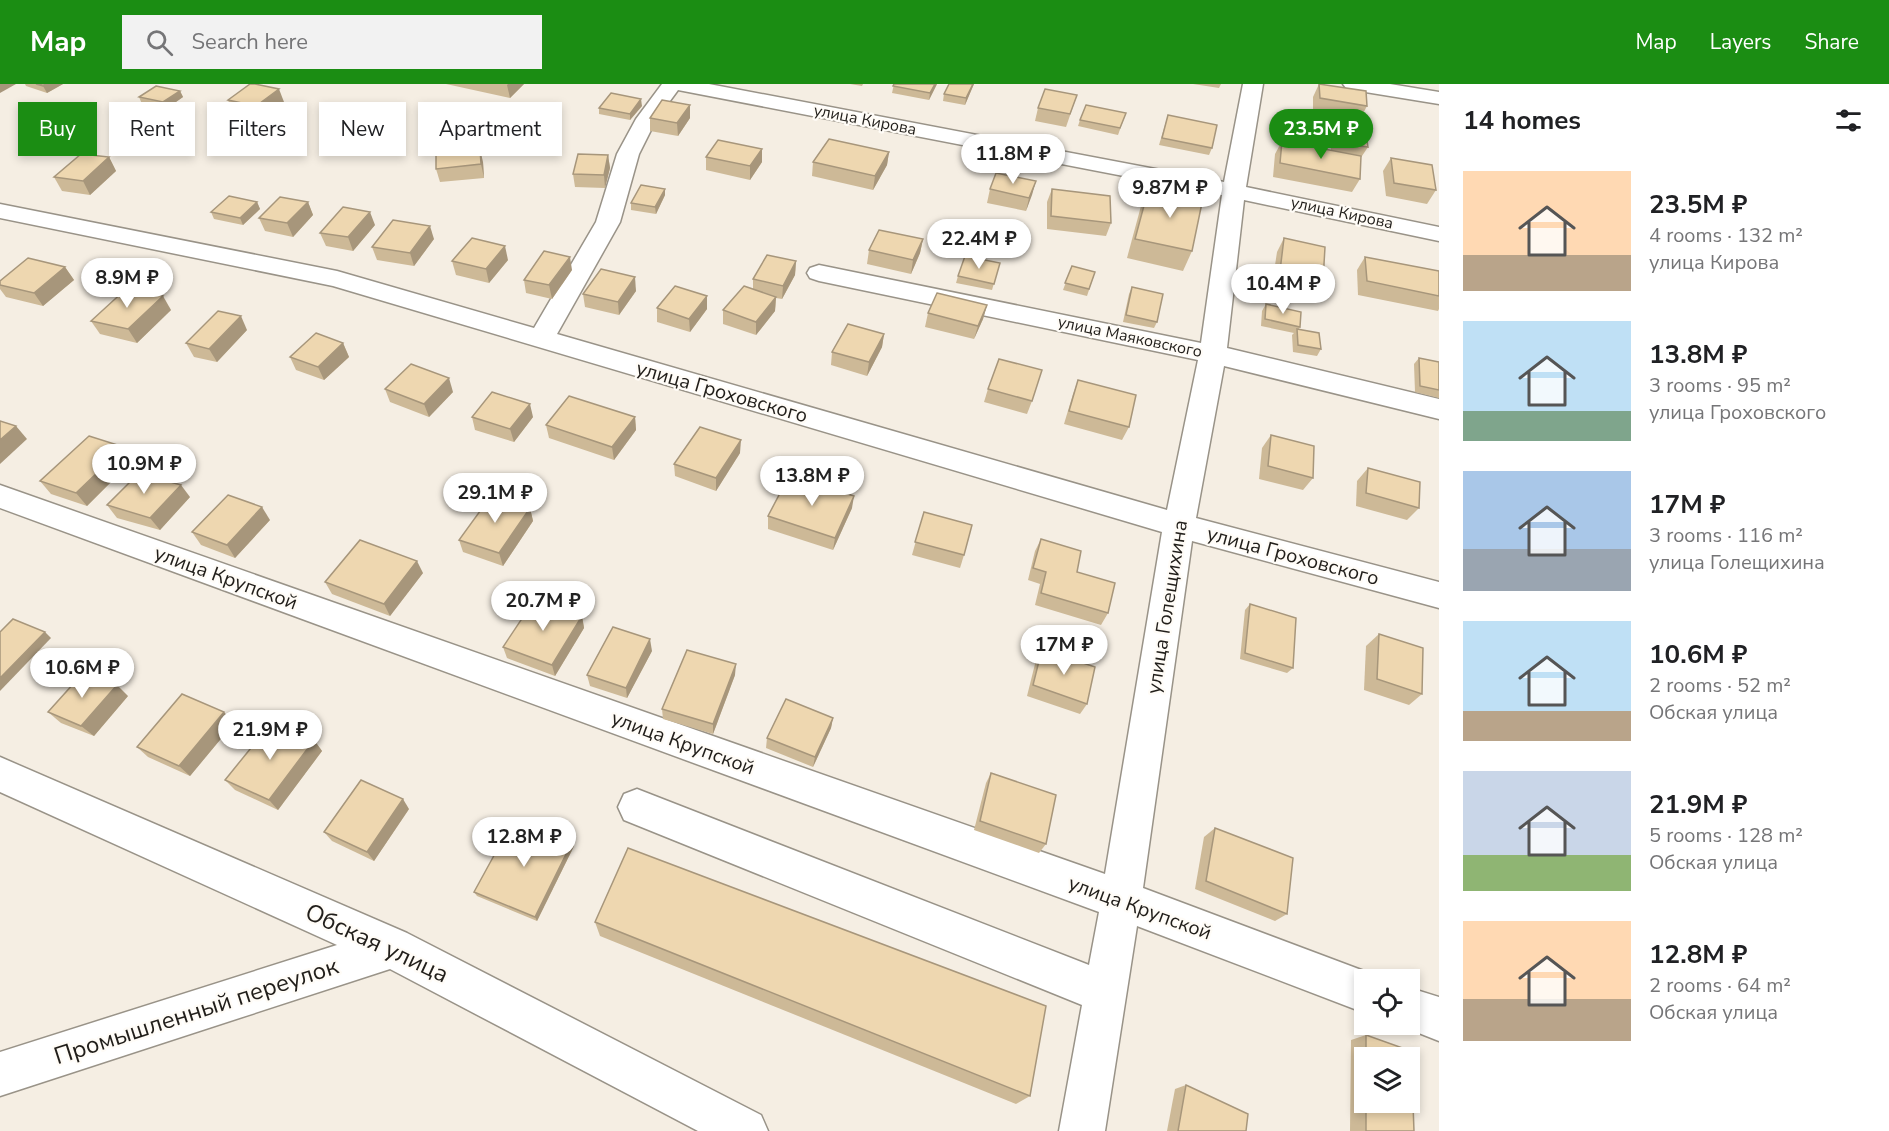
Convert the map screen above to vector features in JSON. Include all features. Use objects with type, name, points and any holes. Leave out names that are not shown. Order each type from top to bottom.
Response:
[{"type":"street","points":[[541,339],[608,222],[628,154],[646,118],[672,84]]},
{"type":"street","name":"улица Кирова","points":[[678,84],[1234,191],[1439,234]]},
{"type":"street","name":"улица Голещихина","points":[[1082,1131],[1121,900],[1179,525],[1213,354],[1234,191],[1253,84]]},
{"type":"street","points":[[1353,84],[1439,98]]},
{"type":"street","name":"улица Гроховского","points":[[0,211],[337,279],[1179,525],[1439,595]]},
{"type":"street","name":"улица Маяковского","points":[[819,273],[1213,354],[1439,409]]},
{"type":"street","name":"улица Крупской","points":[[0,496],[1121,900],[1354,988]]},
{"type":"street","name":"Обская улица","points":[[0,774],[392,948],[745,1131]]},
{"type":"street","points":[[637,807],[1106,993]]},
{"type":"street","name":"Промышленный переулок","points":[[0,1074],[392,948]]},
{"type":"street","points":[[1420,1012],[1439,1019]]},
{"type":"building","points":[[250,84],[279,89],[261,102],[228,100]]},
{"type":"building","points":[[894,84],[935,84],[930,93],[893,86]]},
{"type":"building","points":[[949,84],[973,84],[966,98],[944,94]]},
{"type":"building","points":[[1319,84],[1366,91],[1367,106],[1320,98]]},
{"type":"building","points":[[156,86],[180,91],[163,102],[139,97]]},
{"type":"building","points":[[1045,89],[1077,95],[1070,114],[1038,108]]},
{"type":"building","points":[[611,93],[641,99],[630,114],[599,108]]},
{"type":"building","points":[[662,100],[690,105],[677,123],[650,118]]},
{"type":"building","points":[[1086,105],[1126,113],[1120,128],[1080,120]]},
{"type":"building","points":[[1168,115],[1217,125],[1212,148],[1162,138]]},
{"type":"building","points":[[1336,118],[1364,122],[1368,147],[1339,143]]},
{"type":"building","points":[[829,139],[889,152],[875,176],[813,162]]},
{"type":"building","points":[[718,140],[762,149],[750,166],[706,157]]},
{"type":"building","points":[[1282,141],[1361,156],[1360,179],[1280,163]]},
{"type":"building","points":[[578,154],[608,155],[604,175],[573,174]]},
{"type":"building","points":[[79,156],[109,157],[83,181],[54,177]]},
{"type":"building","points":[[436,156],[480,156],[481,164],[436,169]]},
{"type":"building","points":[[1391,158],[1432,165],[1436,190],[1394,183]]},
{"type":"building","points":[[996,173],[1036,181],[1029,198],[990,189]]},
{"type":"building","points":[[641,185],[665,189],[655,207],[631,203]]},
{"type":"building","points":[[1149,187],[1203,198],[1192,251],[1135,239]]},
{"type":"building","points":[[1052,189],[1110,196],[1111,223],[1051,216]]},
{"type":"building","points":[[229,196],[257,202],[240,218],[211,212]]},
{"type":"building","points":[[280,197],[308,202],[287,223],[259,218]]},
{"type":"building","points":[[343,207],[370,212],[348,237],[320,233]]},
{"type":"building","points":[[393,220],[430,226],[410,253],[372,247]]},
{"type":"building","points":[[879,230],[923,239],[913,260],[869,250]]},
{"type":"building","points":[[472,238],[505,246],[486,269],[452,261]]},
{"type":"building","points":[[1284,238],[1325,247],[1323,281],[1280,271]]},
{"type":"building","points":[[544,251],[570,257],[549,285],[524,280]]},
{"type":"building","points":[[767,255],[796,261],[783,286],[753,279]]},
{"type":"building","points":[[965,256],[1000,263],[994,284],[958,276]]},
{"type":"building","points":[[1365,257],[1439,271],[1439,296],[1367,281]]},
{"type":"building","points":[[28,258],[65,267],[34,293],[0,285],[0,281]]},
{"type":"building","points":[[1072,266],[1095,272],[1089,289],[1065,283]]},
{"type":"building","points":[[601,269],[635,277],[618,302],[583,294]]},
{"type":"building","points":[[675,286],[707,296],[689,319],[657,308]]},
{"type":"building","points":[[744,286],[776,297],[756,322],[723,310]]},
{"type":"building","points":[[1132,287],[1163,294],[1157,322],[1126,315]]},
{"type":"building","points":[[127,288],[163,296],[128,329],[91,321]]},
{"type":"building","points":[[937,293],[987,305],[978,326],[928,313]]},
{"type":"building","points":[[1266,304],[1301,312],[1300,327],[1265,319]]},
{"type":"building","points":[[218,311],[241,316],[209,349],[186,343]]},
{"type":"building","points":[[848,324],[884,334],[869,362],[832,352]]},
{"type":"building","points":[[1297,329],[1319,333],[1321,349],[1298,345]]},
{"type":"building","points":[[316,333],[343,343],[318,367],[290,357]]},
{"type":"building","points":[[1419,358],[1439,362],[1439,390],[1420,386]]},
{"type":"building","points":[[999,359],[1042,370],[1032,401],[988,389]]},
{"type":"building","points":[[411,364],[449,378],[424,404],[385,389]]},
{"type":"building","points":[[1078,380],[1136,395],[1129,427],[1069,411]]},
{"type":"building","points":[[492,392],[530,404],[510,429],[472,417]]},
{"type":"building","points":[[569,396],[635,417],[612,447],[546,425]]},
{"type":"building","points":[[0,421],[16,426],[0,440]]},
{"type":"building","points":[[700,427],[741,440],[716,478],[674,464]]},
{"type":"building","points":[[1271,435],[1314,446],[1313,478],[1268,466]]},
{"type":"building","points":[[89,436],[124,447],[76,493],[40,481]]},
{"type":"building","points":[[1368,468],[1420,482],[1419,508],[1366,493]]},
{"type":"building","points":[[139,473],[181,485],[150,518],[107,505]]},
{"type":"building","points":[[789,476],[854,496],[835,538],[768,516]]},
{"type":"building","points":[[228,495],[262,507],[227,545],[192,532]]},
{"type":"building","points":[[491,496],[530,508],[499,553],[459,540]]},
{"type":"building","points":[[924,512],[972,525],[964,555],[915,542]]},
{"type":"building","points":[[1041,539],[1081,551],[1077,572],[1115,583],[1108,613],[1041,593],[1046,572],[1033,568]]},
{"type":"building","points":[[360,540],[417,561],[384,604],[325,582]]},
{"type":"building","points":[[535,599],[582,616],[552,665],[503,647]]},
{"type":"building","points":[[1250,604],[1296,618],[1293,668],[1245,653]]},
{"type":"building","points":[[13,619],[45,632],[0,678],[0,632]]},
{"type":"building","points":[[613,627],[650,639],[626,688],[587,675]]},
{"type":"building","points":[[1379,634],[1423,648],[1422,694],[1377,679]]},
{"type":"building","points":[[1042,649],[1095,667],[1087,704],[1033,685]]},
{"type":"building","points":[[687,650],[736,664],[713,724],[662,709]]},
{"type":"building","points":[[84,672],[117,685],[81,726],[48,712]]},
{"type":"building","points":[[182,694],[224,712],[179,766],[137,747]]},
{"type":"building","points":[[786,699],[833,718],[815,757],[767,738]]},
{"type":"building","points":[[272,722],[314,740],[269,800],[225,780]]},
{"type":"building","points":[[991,773],[1056,795],[1046,844],[980,821]]},
{"type":"building","points":[[361,780],[403,799],[367,852],[324,832]]},
{"type":"building","points":[[514,819],[572,842],[535,917],[474,892]]},
{"type":"building","points":[[1215,828],[1293,858],[1287,914],[1206,881]]},
{"type":"building","points":[[628,848],[1046,1006],[1030,1096],[595,922]]},
{"type":"building","points":[[1366,1035],[1400,1047],[1366,1047]]},
{"type":"building","points":[[1186,1085],[1248,1114],[1246,1131],[1178,1131]]},
{"type":"building","points":[[1366,1113],[1413,1113],[1414,1131],[1366,1131]]}]
